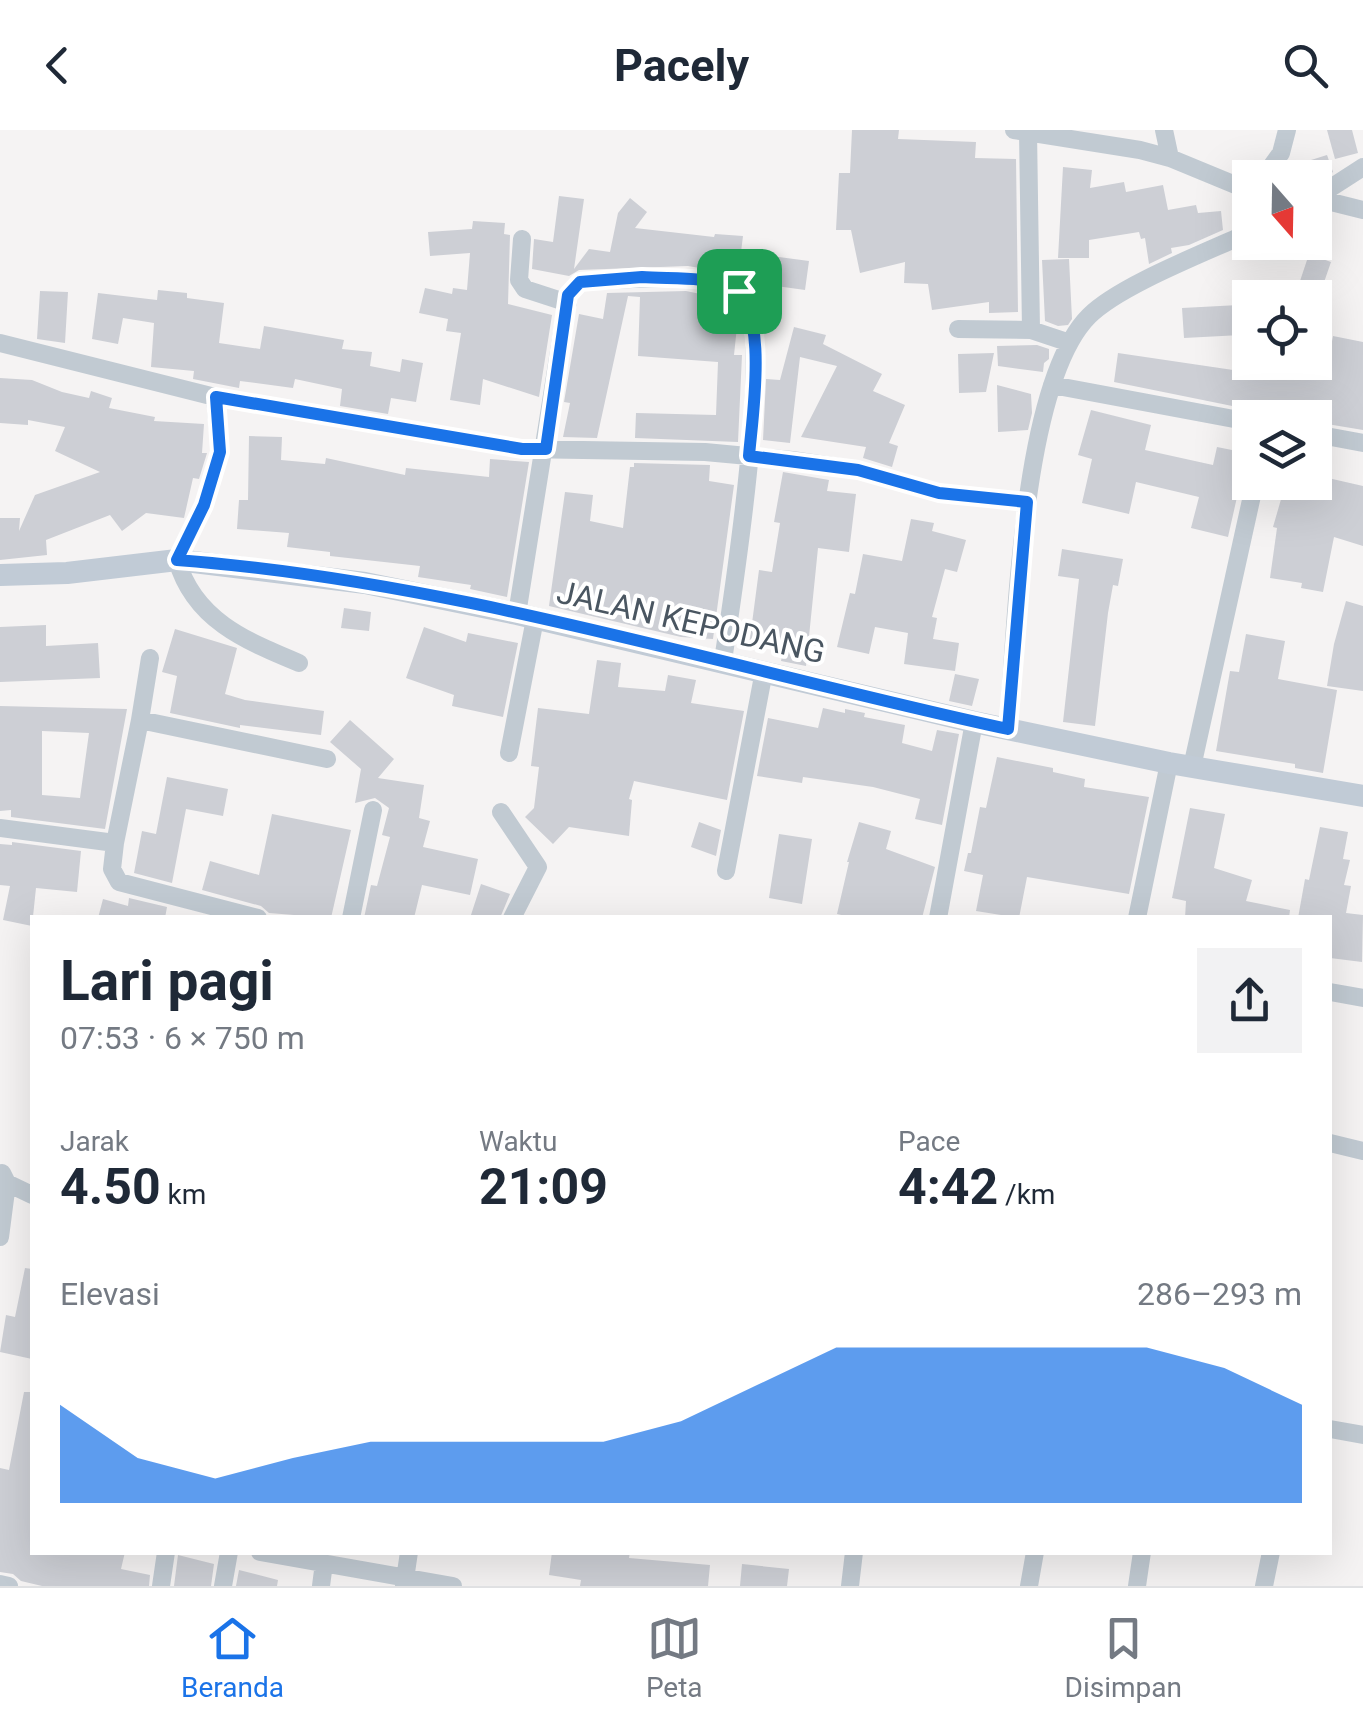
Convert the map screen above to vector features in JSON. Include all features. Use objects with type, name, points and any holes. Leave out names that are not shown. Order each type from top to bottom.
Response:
[{"type":"street","points":[[1014,130],[1140,150],[1232,184]]},
{"type":"street","points":[[1164,130],[1170,158]]},
{"type":"street","points":[[1276,160],[1288,130]]},
{"type":"street","points":[[1028,131],[1031,330]]},
{"type":"street","points":[[1332,187],[1363,167]]},
{"type":"street","points":[[1332,202],[1363,210]]},
{"type":"street","points":[[522,239],[519,280],[525,289],[568,304]]},
{"type":"street","points":[[1008,729],[1027,502],[1052,385],[1067,342],[1102,305],[1232,241]]},
{"type":"street","points":[[509,753],[568,295],[580,282],[642,277],[724,283],[739,291],[748,302],[755,340],[749,456],[724,661]]},
{"type":"street","points":[[958,329],[1031,330],[1067,342]]},
{"type":"street","points":[[0,343],[216,397],[522,449],[749,456],[858,470],[939,493],[1027,502]]},
{"type":"street","points":[[1052,385],[1232,419]]},
{"type":"street","points":[[216,397],[220,452],[204,505],[177,560],[196,601],[215,621],[253,644],[299,663]]},
{"type":"street","points":[[1332,437],[1363,443]]},
{"type":"street","points":[[1139,915],[1250,500]]},
{"type":"street","name":"JALAN KEPODANG","points":[[0,576],[67,573],[177,560],[364,583],[724,661],[974,722],[1181,765],[1363,796]]},
{"type":"street","points":[[150,658],[112,869],[119,882],[197,910],[235,915]]},
{"type":"street","points":[[726,871],[764,671]]},
{"type":"street","points":[[140,720],[327,760]]},
{"type":"street","points":[[939,915],[974,722]]},
{"type":"street","points":[[352,915],[373,810]]},
{"type":"street","points":[[502,812],[538,867],[514,915]]},
{"type":"street","points":[[0,828],[116,843]]},
{"type":"street","points":[[1332,992],[1363,998]]},
{"type":"street","points":[[1332,1144],[1363,1152]]},
{"type":"street","points":[[2,1177],[30,1195]]},
{"type":"street","points":[[0,1237],[2,1177]]},
{"type":"street","points":[[1332,1429],[1363,1435]]},
{"type":"street","points":[[161,1586],[166,1555]]},
{"type":"street","points":[[223,1586],[228,1555]]},
{"type":"street","points":[[277,1555],[404,1583],[452,1586]]},
{"type":"street","points":[[404,1583],[409,1555]]},
{"type":"street","points":[[850,1586],[854,1555]]},
{"type":"street","points":[[1029,1586],[1034,1555]]},
{"type":"street","points":[[1137,1586],[1142,1555]]},
{"type":"street","points":[[1264,1586],[1270,1555]]},
{"type":"street","points":[[321,1586],[324,1563]]},
{"type":"street","points":[[0,1584],[8,1586]]},
{"type":"building","points":[[852,130],[899,130],[898,139],[976,142],[975,158],[1016,159],[1018,312],[989,313],[989,302],[932,310],[928,284],[904,283],[905,262],[860,273],[851,230],[836,230],[839,173],[850,173]]},
{"type":"building","points":[[1327,130],[1352,130],[1358,153],[1335,159]]},
{"type":"building","points":[[1063,167],[1092,170],[1090,188],[1124,182],[1126,192],[1163,185],[1168,210],[1196,205],[1198,213],[1221,211],[1223,230],[1189,245],[1171,248],[1172,253],[1149,264],[1145,238],[1141,239],[1139,232],[1089,240],[1089,258],[1058,258]]},
{"type":"building","points":[[559,196],[584,199],[574,269],[589,249],[610,252],[618,213],[630,198],[647,212],[635,228],[714,237],[743,236],[741,252],[809,261],[805,290],[747,282],[729,273],[688,266],[579,270],[569,276],[532,269],[534,239],[553,242]]},
{"type":"building","points":[[473,221],[505,223],[504,234],[510,235],[508,304],[552,315],[539,397],[483,379],[480,405],[450,400],[461,333],[446,331],[448,319],[419,313],[425,288],[452,294],[453,288],[467,290],[470,253],[430,256],[428,232],[472,229]]},
{"type":"building","points":[[1069,259],[1072,319],[1068,325],[1058,326],[1045,321],[1042,260]]},
{"type":"building","points":[[1307,260],[1331,262],[1325,280],[1300,280]]},
{"type":"building","points":[[158,290],[224,303],[219,343],[260,349],[264,326],[344,340],[342,349],[372,352],[370,366],[400,372],[402,359],[423,363],[416,402],[391,398],[388,414],[340,406],[342,389],[295,379],[293,388],[240,381],[239,388],[193,379],[194,371],[151,367],[154,323],[123,318],[118,344],[92,339],[98,293],[157,300]]},
{"type":"building","points":[[40,291],[68,292],[65,343],[37,339]]},
{"type":"building","points":[[686,291],[730,300],[738,317],[734,355],[742,355],[738,442],[635,438],[636,413],[716,415],[718,362],[638,356],[640,297],[628,296],[597,438],[563,437],[570,403],[564,402],[579,314],[603,319],[607,293]]},
{"type":"building","points":[[1232,305],[1232,335],[1184,338],[1182,308]]},
{"type":"building","points":[[794,327],[826,335],[823,344],[882,374],[873,391],[905,405],[889,443],[898,446],[892,467],[863,458],[866,447],[801,437],[837,366],[800,357],[790,443],[763,440],[766,379],[780,380]]},
{"type":"building","points":[[1333,336],[1363,342],[1363,430],[1332,425],[1332,400],[1232,400],[1232,406],[1114,382],[1118,353],[1232,370],[1232,380],[1332,380]]},
{"type":"building","points":[[1037,345],[1049,349],[1043,372],[998,366],[997,346]]},
{"type":"building","points":[[994,353],[986,392],[959,393],[958,354]]},
{"type":"building","points":[[0,378],[32,380],[89,398],[91,391],[112,398],[109,408],[155,417],[154,421],[204,424],[202,453],[207,453],[199,479],[193,478],[184,518],[146,513],[122,531],[110,515],[46,540],[47,555],[0,560],[0,518],[20,518],[19,531],[35,495],[100,472],[55,451],[65,427],[28,420],[28,425],[0,423]]},
{"type":"building","points":[[997,385],[1031,394],[1028,430],[998,432]]},
{"type":"building","points":[[1091,410],[1151,425],[1145,450],[1213,465],[1217,447],[1232,450],[1232,500],[1236,500],[1228,537],[1191,528],[1199,497],[1136,482],[1129,514],[1082,503],[1092,459],[1078,455]]},
{"type":"building","points":[[249,436],[282,437],[281,460],[325,464],[326,458],[405,475],[406,468],[489,477],[490,459],[529,462],[507,597],[470,589],[471,585],[418,577],[420,566],[287,547],[289,533],[237,529],[239,500],[248,500]]},
{"type":"building","points":[[634,463],[710,465],[709,481],[734,485],[713,639],[681,637],[549,606],[565,492],[593,495],[590,521],[623,528],[630,467]]},
{"type":"building","points":[[783,472],[829,480],[827,491],[856,494],[849,552],[818,548],[806,666],[781,661],[783,651],[749,646],[759,570],[772,572],[780,523],[774,522]]},
{"type":"building","points":[[1332,479],[1363,486],[1363,546],[1334,537],[1323,592],[1301,588],[1302,583],[1270,578],[1277,528],[1273,527],[1281,500],[1332,500]]},
{"type":"building","points":[[911,519],[934,523],[932,531],[966,540],[957,572],[945,569],[932,617],[937,618],[933,639],[959,643],[955,671],[904,664],[908,633],[875,627],[869,654],[837,647],[850,593],[855,594],[863,554],[902,561]]},
{"type":"building","points":[[1062,549],[1123,559],[1108,613],[1095,726],[1063,722],[1079,579],[1058,576]]},
{"type":"building","points":[[1346,601],[1363,606],[1363,691],[1327,686]]},
{"type":"building","points":[[344,608],[371,612],[369,631],[341,628]]},
{"type":"building","points":[[46,625],[46,646],[98,643],[100,678],[0,682],[0,627]]},
{"type":"building","points":[[424,627],[466,642],[468,633],[518,643],[503,717],[452,706],[454,695],[406,678]]},
{"type":"building","points":[[175,629],[237,648],[225,694],[324,711],[321,735],[240,728],[170,713],[177,676],[162,672]]},
{"type":"building","points":[[1246,634],[1285,641],[1278,679],[1337,690],[1323,773],[1295,768],[1295,764],[1216,751],[1230,671],[1239,672]]},
{"type":"building","points":[[597,660],[621,663],[618,687],[665,691],[668,675],[696,680],[691,703],[744,711],[727,800],[634,781],[629,799],[629,836],[569,827],[553,844],[525,817],[534,808],[539,767],[531,766],[538,708],[589,714]]},
{"type":"building","points":[[955,674],[979,679],[972,706],[949,701]]},
{"type":"building","points":[[0,706],[127,709],[105,829],[11,817],[11,810],[0,811]],"holes":[[[42,731],[89,733],[80,798],[42,795]]]},
{"type":"building","points":[[823,708],[865,713],[864,717],[905,725],[902,743],[932,751],[937,730],[959,734],[942,825],[915,819],[920,799],[873,787],[803,777],[802,783],[757,776],[768,718],[818,728]]},
{"type":"building","points":[[350,720],[394,759],[378,778],[424,785],[419,818],[430,821],[423,847],[478,859],[470,895],[422,885],[415,915],[365,915],[371,885],[377,886],[390,837],[382,835],[389,808],[375,798],[355,803],[361,769],[330,742]]},
{"type":"building","points":[[997,757],[1085,779],[1084,787],[1149,797],[1129,894],[1027,877],[1020,915],[976,911],[983,875],[964,871],[980,807],[986,808]]},
{"type":"building","points":[[167,777],[228,789],[223,816],[186,809],[172,883],[134,873],[142,831],[156,834]]},
{"type":"building","points":[[1190,808],[1225,814],[1214,868],[1252,880],[1246,901],[1290,910],[1289,915],[1185,915],[1186,901],[1172,898]]},
{"type":"building","points":[[272,814],[351,830],[332,915],[269,913],[261,906],[202,890],[210,861],[259,875]]},
{"type":"building","points":[[699,822],[721,830],[716,856],[691,847]]},
{"type":"building","points":[[859,822],[891,831],[886,849],[935,867],[923,915],[837,914]]},
{"type":"building","points":[[1320,827],[1348,832],[1343,859],[1350,860],[1344,885],[1351,886],[1346,913],[1363,915],[1362,962],[1332,958],[1332,915],[1299,915],[1305,879],[1309,880]]},
{"type":"building","points":[[779,834],[812,839],[802,904],[769,898]]},
{"type":"building","points":[[0,844],[81,851],[77,892],[36,888],[30,926],[3,920],[10,886],[0,885]]},
{"type":"building","points":[[481,884],[510,894],[501,915],[471,915]]},
{"type":"building","points":[[129,898],[167,907],[166,915],[99,915],[103,899],[128,906]]},
{"type":"building","points":[[25,1268],[30,1269],[30,1359],[0,1352],[6,1315],[15,1317]]},
{"type":"building","points":[[24,1392],[30,1392],[30,1555],[124,1555],[121,1569],[150,1575],[149,1586],[42,1586],[0,1572],[0,1468],[9,1470]]},
{"type":"building","points":[[178,1555],[214,1564],[211,1586],[174,1586]]},
{"type":"building","points":[[552,1555],[630,1555],[629,1558],[710,1565],[708,1586],[580,1586],[581,1580],[549,1575]]},
{"type":"building","points":[[742,1564],[789,1569],[787,1586],[740,1586]]},
{"type":"building","points":[[239,1570],[278,1580],[277,1586],[236,1586]]},
{"type":"route","points":[[642,277],[724,283],[739,291],[748,302],[755,340],[749,456],[858,470],[939,493],[1027,502],[1008,729],[518,614],[364,583],[177,560],[214,478],[220,452],[216,397],[522,449],[546,449],[568,295],[580,282],[642,277]]}]
